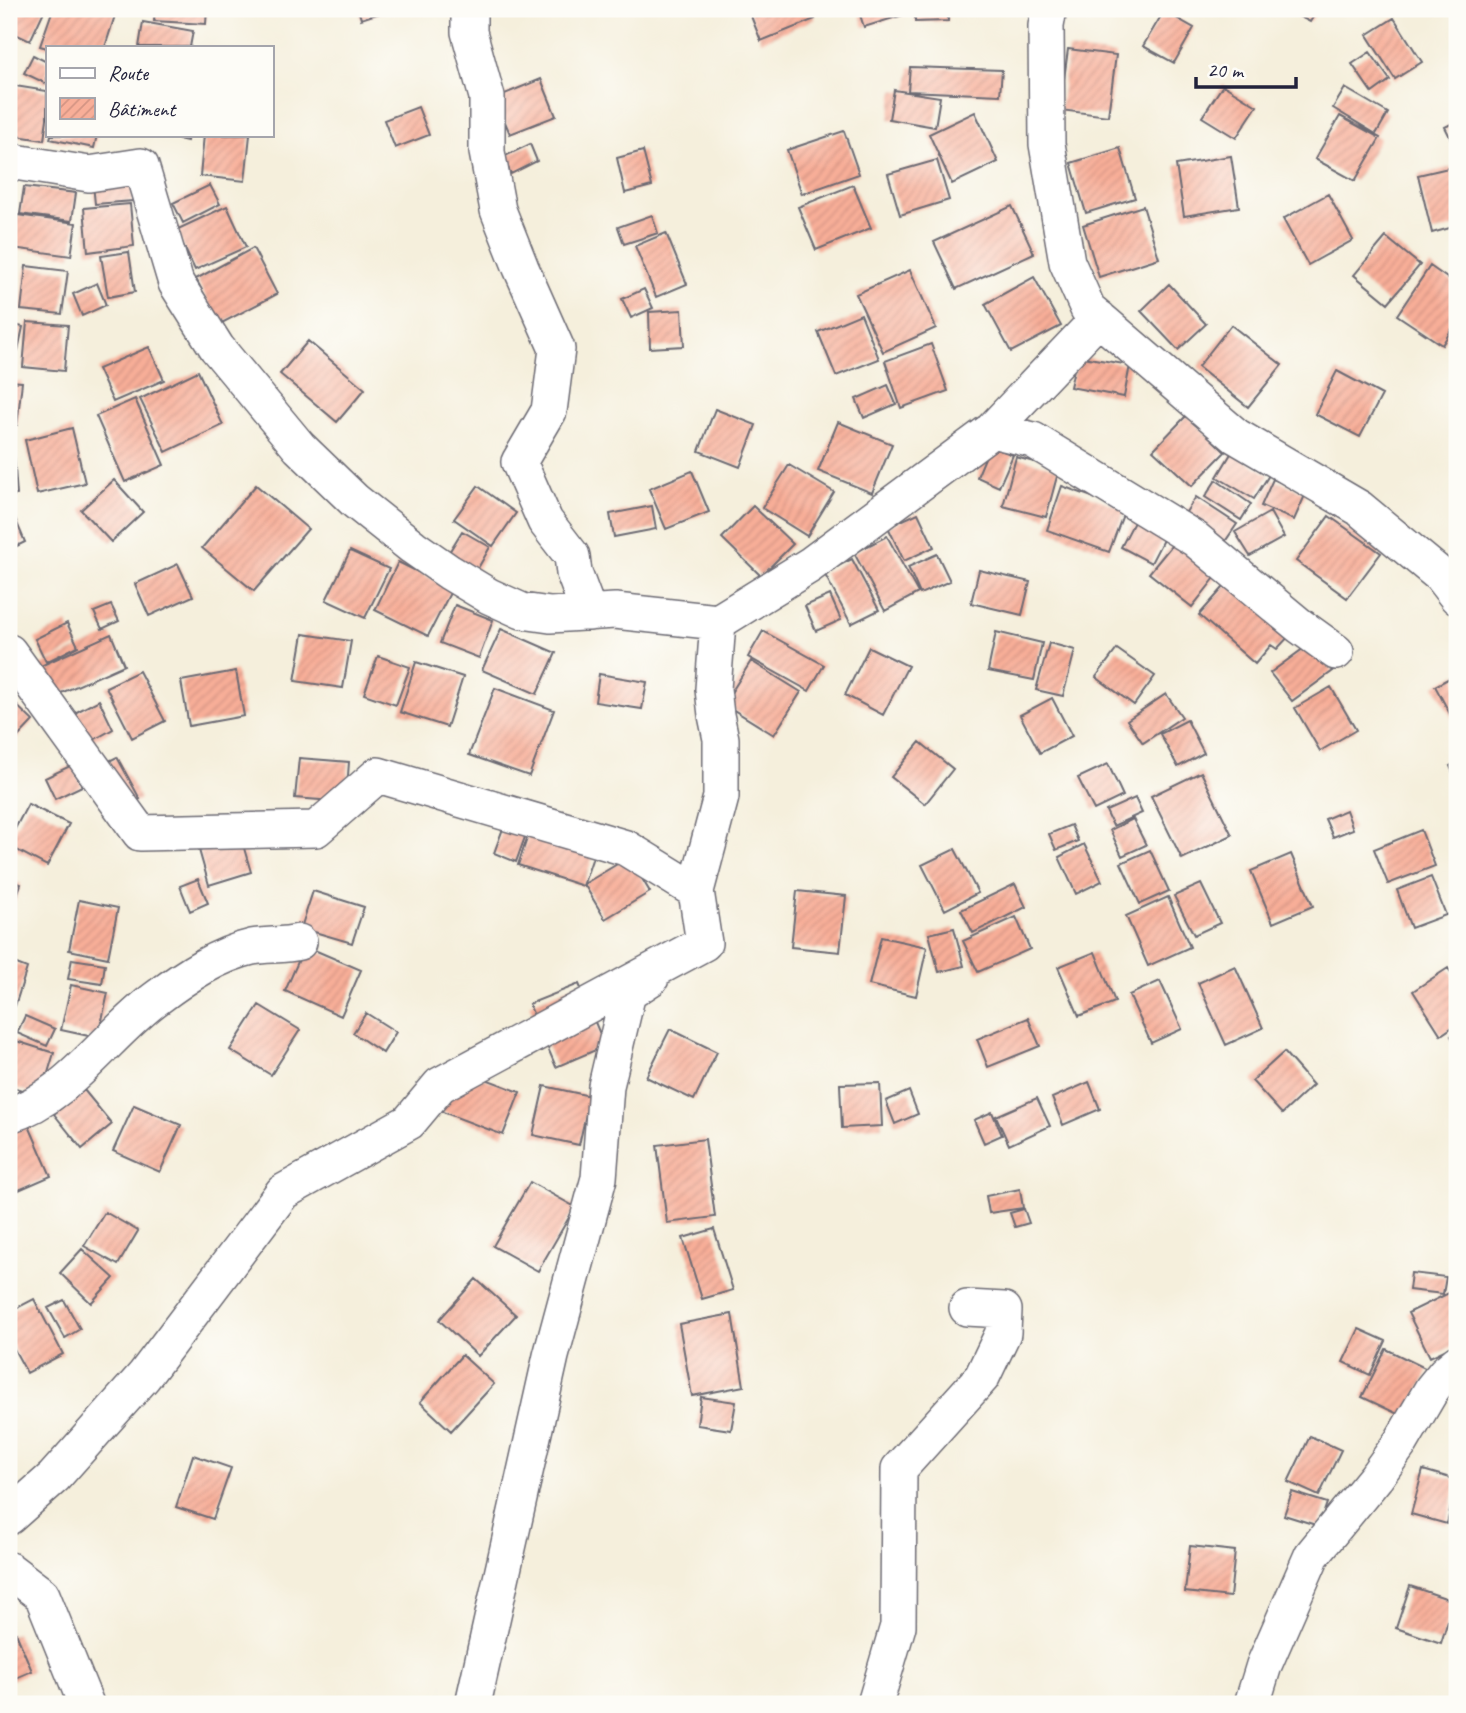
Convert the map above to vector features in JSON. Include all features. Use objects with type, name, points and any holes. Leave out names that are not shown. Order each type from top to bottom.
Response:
[{"type":"street","points":[[469,9],[469,32],[487,97],[487,152],[498,210],[557,349],[549,411],[519,461],[545,521],[572,556],[574,573],[589,613]]},
{"type":"street","points":[[1049,9],[1046,26],[1047,144],[1067,262],[1088,309],[1236,436],[1359,508],[1440,575],[1457,597]]},
{"type":"street","points":[[9,161],[89,174],[141,166],[176,283],[216,348],[299,447],[355,501],[449,572],[489,596],[522,611],[550,615],[643,613],[718,622],[810,565],[992,430],[1099,318]]},
{"type":"street","points":[[992,430],[1033,440],[1195,539],[1300,626],[1336,652]]},
{"type":"street","points":[[704,943],[696,891],[721,797],[721,739],[713,689],[718,622]]},
{"type":"street","points":[[9,652],[139,833],[316,829],[378,775],[626,848],[696,891]]},
{"type":"street","points":[[9,1115],[24,1111],[41,1101],[156,998],[220,957],[253,947],[299,942]]},
{"type":"street","points":[[9,1517],[54,1478],[144,1376],[282,1192],[409,1122],[440,1085],[704,943]]},
{"type":"street","points":[[473,1704],[551,1356],[599,1178],[606,1086],[628,993],[704,943]]},
{"type":"street","points":[[875,1704],[898,1626],[899,1469],[982,1377],[1003,1333],[1004,1310],[967,1308]]},
{"type":"street","points":[[1252,1704],[1264,1665],[1312,1555],[1377,1477],[1432,1389],[1444,1373],[1457,1363]]},
{"type":"street","points":[[9,1570],[42,1595],[86,1704]]},
{"type":"building","points":[[9,9],[45,9],[30,41],[9,31]]},
{"type":"building","points":[[53,9],[117,9],[105,46],[40,46]]},
{"type":"building","points":[[155,9],[207,9],[206,24],[154,21]]},
{"type":"building","points":[[358,9],[392,9],[361,19]]},
{"type":"building","points":[[748,9],[810,9],[815,19],[761,41]]},
{"type":"building","points":[[858,9],[908,9],[910,13],[864,27]]},
{"type":"building","points":[[915,9],[948,9],[948,21],[915,22]]},
{"type":"building","points":[[1285,9],[1318,9],[1310,22]]},
{"type":"building","points":[[1164,11],[1194,28],[1174,63],[1143,46]]},
{"type":"building","points":[[1394,18],[1422,62],[1395,79],[1367,35]]},
{"type":"building","points":[[143,22],[193,31],[190,46],[139,46]]},
{"type":"building","points":[[1068,49],[1116,55],[1108,116],[1060,110]]},
{"type":"building","points":[[1370,52],[1390,80],[1372,93],[1352,64]]},
{"type":"building","points":[[33,55],[46,62],[46,84],[24,73]]},
{"type":"building","points":[[910,67],[1002,70],[1000,95],[908,91]]},
{"type":"building","points":[[541,79],[556,116],[510,134],[495,98]]},
{"type":"building","points":[[9,85],[46,91],[44,140],[9,135]]},
{"type":"building","points":[[1223,85],[1257,106],[1236,138],[1202,117]]},
{"type":"building","points":[[1345,88],[1388,113],[1376,134],[1333,108]]},
{"type":"building","points":[[894,90],[940,97],[935,127],[889,119]]},
{"type":"building","points":[[418,107],[429,135],[395,148],[384,120]]},
{"type":"building","points":[[975,112],[998,162],[952,184],[929,134]]},
{"type":"building","points":[[1340,116],[1380,138],[1355,181],[1315,159]]},
{"type":"building","points":[[1457,121],[1457,151],[1445,127]]},
{"type":"building","points":[[844,131],[859,174],[802,194],[787,150]]},
{"type":"building","points":[[51,136],[97,136],[94,148],[50,139]]},
{"type":"building","points":[[165,136],[188,136],[187,141]]},
{"type":"building","points":[[204,136],[250,136],[245,181],[200,176]]},
{"type":"building","points":[[530,144],[537,161],[511,174],[503,157]]},
{"type":"building","points":[[1120,148],[1135,198],[1086,213],[1071,163]]},
{"type":"building","points":[[643,151],[652,186],[625,193],[617,158]]},
{"type":"building","points":[[1231,156],[1239,207],[1184,216],[1176,165]]},
{"type":"building","points":[[937,160],[949,200],[900,215],[888,174]]},
{"type":"building","points":[[1457,166],[1457,226],[1432,233],[1418,175]]},
{"type":"building","points":[[131,181],[133,201],[95,204],[93,184]]},
{"type":"building","points":[[210,185],[220,204],[183,223],[173,203]]},
{"type":"building","points":[[853,185],[871,228],[816,250],[798,207]]},
{"type":"building","points":[[24,187],[76,193],[72,221],[20,214]]},
{"type":"building","points":[[1328,194],[1353,240],[1308,265],[1283,219]]},
{"type":"building","points":[[130,204],[134,246],[88,252],[84,208]]},
{"type":"building","points":[[227,206],[246,247],[195,270],[176,230]]},
{"type":"building","points":[[1012,206],[1034,253],[956,289],[934,242]]},
{"type":"building","points":[[1143,206],[1159,258],[1099,277],[1083,225]]},
{"type":"building","points":[[17,215],[76,223],[71,256],[12,248]]},
{"type":"building","points":[[652,215],[658,233],[624,244],[618,227]]},
{"type":"building","points":[[666,233],[687,284],[656,297],[635,246]]},
{"type":"building","points":[[1386,237],[1420,265],[1388,303],[1354,275]]},
{"type":"building","points":[[253,248],[277,294],[220,324],[196,279]]},
{"type":"building","points":[[129,252],[135,292],[108,297],[101,256]]},
{"type":"building","points":[[26,266],[68,271],[62,314],[21,310]]},
{"type":"building","points":[[1430,266],[1457,285],[1457,321],[1442,345],[1397,315]]},
{"type":"building","points":[[910,270],[936,328],[883,352],[856,294]]},
{"type":"building","points":[[1034,277],[1061,326],[1011,352],[985,304]]},
{"type":"building","points":[[97,283],[106,305],[82,316],[73,294]]},
{"type":"building","points":[[1169,284],[1206,324],[1178,350],[1141,311]]},
{"type":"building","points":[[644,289],[653,308],[631,318],[622,299]]},
{"type":"building","points":[[682,310],[684,346],[650,348],[649,312]]},
{"type":"building","points":[[861,314],[879,359],[836,376],[818,332]]},
{"type":"building","points":[[27,322],[68,325],[64,371],[23,367]]},
{"type":"building","points":[[9,324],[23,327],[18,350],[9,348]]},
{"type":"building","points":[[1231,325],[1282,365],[1248,407],[1198,367]]},
{"type":"building","points":[[308,341],[365,389],[337,422],[280,374]]},
{"type":"building","points":[[931,344],[948,391],[901,408],[885,361]]},
{"type":"building","points":[[149,347],[164,380],[113,402],[98,369]]},
{"type":"building","points":[[1077,356],[1130,365],[1124,397],[1070,387]]},
{"type":"building","points":[[198,371],[223,425],[166,452],[140,399]]},
{"type":"building","points":[[1337,371],[1382,395],[1360,437],[1315,414]]},
{"type":"building","points":[[9,381],[22,382],[17,425],[9,424]]},
{"type":"building","points":[[888,385],[896,404],[864,418],[856,399]]},
{"type":"building","points":[[135,399],[164,465],[125,482],[96,416]]},
{"type":"building","points":[[715,409],[756,425],[740,467],[699,451]]},
{"type":"building","points":[[1187,415],[1225,452],[1192,486],[1153,450]]},
{"type":"building","points":[[838,422],[892,444],[872,493],[818,471]]},
{"type":"building","points":[[72,428],[85,483],[37,494],[25,440]]},
{"type":"building","points":[[9,430],[12,430],[17,495],[9,496]]},
{"type":"building","points":[[990,446],[1013,455],[999,487],[977,477]]},
{"type":"building","points":[[1232,452],[1269,475],[1254,499],[1217,477]]},
{"type":"building","points":[[1016,457],[1059,469],[1046,517],[1003,506]]},
{"type":"building","points":[[789,465],[834,492],[807,536],[762,508]]},
{"type":"building","points":[[692,471],[709,512],[666,529],[649,489]]},
{"type":"building","points":[[1273,479],[1306,493],[1294,520],[1261,506]]},
{"type":"building","points":[[114,480],[143,512],[111,542],[81,510]]},
{"type":"building","points":[[1216,480],[1251,504],[1241,520],[1205,497]]},
{"type":"building","points":[[256,485],[308,529],[254,591],[202,548]]},
{"type":"building","points":[[478,486],[516,513],[493,546],[454,519]]},
{"type":"building","points":[[1062,486],[1125,509],[1109,552],[1047,530]]},
{"type":"building","points":[[1196,497],[1237,524],[1222,546],[1182,518]]},
{"type":"building","points":[[9,504],[25,542],[9,550]]},
{"type":"building","points":[[652,506],[656,529],[614,537],[610,514]]},
{"type":"building","points":[[753,506],[793,544],[761,576],[722,538]]},
{"type":"building","points":[[1270,512],[1284,537],[1250,556],[1235,532]]},
{"type":"building","points":[[918,513],[934,547],[904,561],[888,527]]},
{"type":"building","points":[[1329,516],[1381,553],[1347,598],[1296,561]]},
{"type":"building","points":[[1136,518],[1166,534],[1151,563],[1121,547]]},
{"type":"building","points":[[462,531],[490,547],[477,570],[448,554]]},
{"type":"building","points":[[887,536],[918,593],[885,611],[854,553]]},
{"type":"building","points":[[1176,540],[1218,574],[1192,607],[1149,573]]},
{"type":"building","points":[[350,551],[389,569],[365,618],[326,600]]},
{"type":"building","points":[[937,554],[950,581],[920,594],[908,567]]},
{"type":"building","points":[[852,559],[879,610],[851,624],[824,573]]},
{"type":"building","points":[[398,562],[452,589],[428,636],[375,610]]},
{"type":"building","points":[[178,564],[193,596],[149,616],[135,584]]},
{"type":"building","points":[[979,570],[1030,582],[1022,615],[971,603]]},
{"type":"building","points":[[1231,579],[1292,633],[1277,649],[1271,645],[1255,664],[1199,615]]},
{"type":"building","points":[[830,595],[841,620],[816,631],[805,606]]},
{"type":"building","points":[[111,605],[119,621],[102,629],[94,612]]},
{"type":"building","points":[[455,605],[493,620],[479,658],[440,643]]},
{"type":"building","points":[[67,623],[78,646],[46,662],[35,639]]},
{"type":"building","points":[[501,629],[556,653],[537,694],[482,670]]},
{"type":"building","points":[[763,631],[824,665],[809,691],[748,657]]},
{"type":"building","points":[[996,632],[1042,643],[1034,680],[988,671]]},
{"type":"building","points":[[111,634],[124,665],[50,698],[36,668]]},
{"type":"building","points":[[303,634],[351,641],[343,688],[295,681]]},
{"type":"building","points":[[1049,643],[1075,650],[1063,696],[1036,690]]},
{"type":"building","points":[[1311,643],[1333,671],[1292,701],[1270,673]]},
{"type":"building","points":[[869,647],[908,666],[883,715],[845,695]]},
{"type":"building","points":[[1117,649],[1155,676],[1134,705],[1096,677]]},
{"type":"building","points":[[378,656],[410,667],[396,705],[364,694]]},
{"type":"building","points":[[751,661],[801,692],[774,735],[724,704]]},
{"type":"building","points":[[416,662],[463,677],[447,727],[400,712]]},
{"type":"building","points":[[139,671],[165,721],[132,738],[106,687]]},
{"type":"building","points":[[236,671],[244,716],[189,726],[181,681]]},
{"type":"building","points":[[599,674],[647,682],[642,709],[595,702]]},
{"type":"building","points":[[1457,674],[1457,727],[1435,686]]},
{"type":"building","points":[[1331,687],[1356,730],[1320,751],[1295,708]]},
{"type":"building","points":[[495,688],[554,710],[529,776],[469,755]]},
{"type":"building","points":[[1166,694],[1182,717],[1143,743],[1127,720]]},
{"type":"building","points":[[9,698],[33,721],[16,739],[9,733]]},
{"type":"building","points":[[1052,698],[1072,736],[1040,753],[1020,715]]},
{"type":"building","points":[[99,700],[113,729],[85,745],[69,716]]},
{"type":"building","points":[[1187,720],[1204,753],[1178,767],[1160,734]]},
{"type":"building","points":[[920,742],[953,769],[925,804],[891,777]]},
{"type":"building","points":[[117,757],[140,799],[120,810],[97,767]]},
{"type":"building","points":[[299,758],[349,762],[346,802],[295,798]]},
{"type":"building","points":[[1457,762],[1457,782],[1450,766]]},
{"type":"building","points":[[1108,764],[1123,796],[1094,810],[1078,778]]},
{"type":"building","points":[[72,765],[82,786],[55,799],[45,778]]},
{"type":"building","points":[[1201,772],[1232,835],[1182,859],[1151,796]]},
{"type":"building","points":[[1135,798],[1142,813],[1113,826],[1106,811]]},
{"type":"building","points":[[28,804],[69,824],[47,866],[9,846],[9,840]]},
{"type":"building","points":[[1346,810],[1353,829],[1333,837],[1325,819]]},
{"type":"building","points":[[508,815],[530,823],[516,862],[494,853]]},
{"type":"building","points":[[1133,819],[1146,845],[1122,856],[1110,830]]},
{"type":"building","points":[[532,824],[597,845],[583,886],[518,865]]},
{"type":"building","points":[[1071,825],[1078,841],[1056,850],[1049,834]]},
{"type":"building","points":[[1421,830],[1435,866],[1388,884],[1374,849]]},
{"type":"building","points":[[241,838],[251,872],[209,885],[199,850]]},
{"type":"building","points":[[1084,844],[1102,881],[1076,894],[1059,857]]},
{"type":"building","points":[[955,849],[978,893],[945,910],[922,865]]},
{"type":"building","points":[[1150,850],[1169,891],[1140,904],[1121,863]]},
{"type":"building","points":[[1291,854],[1313,906],[1273,923],[1251,871]]},
{"type":"building","points":[[629,857],[650,892],[605,919],[584,884]]},
{"type":"building","points":[[1431,877],[1446,915],[1411,928],[1397,890]]},
{"type":"building","points":[[198,879],[208,903],[190,911],[180,886]]},
{"type":"building","points":[[9,880],[21,884],[9,917]]},
{"type":"building","points":[[1015,884],[1026,907],[973,933],[961,910]]},
{"type":"building","points":[[1201,884],[1220,923],[1194,935],[1174,896]]},
{"type":"building","points":[[313,891],[364,907],[352,943],[301,928]]},
{"type":"building","points":[[797,891],[846,896],[840,952],[791,947]]},
{"type":"building","points":[[1168,897],[1190,947],[1148,966],[1126,916]]},
{"type":"building","points":[[79,900],[118,908],[108,958],[69,950]]},
{"type":"building","points":[[1016,917],[1030,949],[978,972],[963,941]]},
{"type":"building","points":[[954,928],[964,966],[939,972],[929,934]]},
{"type":"building","points":[[881,937],[927,947],[916,996],[869,985]]},
{"type":"building","points":[[305,946],[361,970],[341,1016],[285,991]]},
{"type":"building","points":[[1095,952],[1115,1002],[1079,1016],[1058,967]]},
{"type":"building","points":[[72,959],[105,964],[102,984],[68,979]]},
{"type":"building","points":[[9,961],[27,968],[15,1006],[9,1004]]},
{"type":"building","points":[[1235,966],[1263,1028],[1226,1045],[1198,983]]},
{"type":"building","points":[[1448,968],[1457,981],[1457,1024],[1441,1035],[1413,991]]},
{"type":"building","points":[[1160,981],[1182,1029],[1151,1043],[1129,995]]},
{"type":"building","points":[[579,984],[605,1046],[556,1067],[529,1004]]},
{"type":"building","points":[[71,985],[108,993],[98,1038],[61,1030]]},
{"type":"building","points":[[259,1005],[300,1030],[271,1075],[230,1050]]},
{"type":"building","points":[[366,1013],[396,1032],[383,1053],[353,1033]]},
{"type":"building","points":[[25,1016],[55,1029],[47,1046],[17,1033]]},
{"type":"building","points":[[1028,1018],[1040,1046],[988,1067],[977,1039]]},
{"type":"building","points":[[670,1029],[717,1052],[694,1100],[646,1077]]},
{"type":"building","points":[[1457,1032],[1457,1047],[1451,1036]]},
{"type":"building","points":[[13,1040],[54,1053],[41,1096],[9,1086],[9,1054]]},
{"type":"building","points":[[1284,1052],[1313,1085],[1282,1114],[1252,1081]]},
{"type":"building","points":[[457,1068],[520,1092],[503,1135],[440,1111]]},
{"type":"building","points":[[1089,1082],[1100,1109],[1063,1125],[1052,1098]]},
{"type":"building","points":[[880,1083],[882,1126],[842,1128],[840,1084]]},
{"type":"building","points":[[544,1086],[590,1096],[579,1145],[533,1135]]},
{"type":"building","points":[[84,1090],[112,1124],[82,1149],[54,1114]]},
{"type":"building","points":[[909,1091],[918,1114],[895,1124],[886,1101]]},
{"type":"building","points":[[1037,1098],[1050,1126],[1009,1145],[996,1116]]},
{"type":"building","points":[[134,1105],[181,1125],[160,1172],[113,1151]]},
{"type":"building","points":[[992,1112],[1002,1135],[984,1143],[974,1120]]},
{"type":"building","points":[[26,1119],[51,1176],[12,1193],[9,1186],[9,1127]]},
{"type":"building","points":[[705,1139],[715,1217],[667,1223],[657,1145]]},
{"type":"building","points":[[530,1182],[575,1207],[538,1271],[493,1246]]},
{"type":"building","points":[[1020,1189],[1023,1208],[989,1213],[986,1196]]},
{"type":"building","points":[[1024,1209],[1029,1223],[1015,1227],[1010,1213]]},
{"type":"building","points":[[105,1212],[138,1231],[118,1265],[84,1246]]},
{"type":"building","points":[[714,1229],[733,1290],[702,1299],[683,1238]]},
{"type":"building","points":[[82,1249],[114,1278],[91,1303],[60,1273]]},
{"type":"building","points":[[1411,1273],[1446,1277],[1443,1294],[1409,1290]]},
{"type":"building","points":[[476,1279],[516,1315],[478,1356],[439,1320]]},
{"type":"building","points":[[1457,1289],[1457,1344],[1430,1357],[1408,1313]]},
{"type":"building","points":[[34,1299],[63,1354],[27,1373],[9,1340],[9,1312]]},
{"type":"building","points":[[64,1300],[80,1329],[65,1338],[48,1308]]},
{"type":"building","points":[[732,1314],[744,1386],[692,1396],[679,1324]]},
{"type":"building","points":[[1359,1329],[1386,1341],[1370,1375],[1343,1362]]},
{"type":"building","points":[[1386,1349],[1429,1370],[1406,1418],[1362,1397]]},
{"type":"building","points":[[462,1355],[494,1384],[451,1431],[420,1402]]},
{"type":"building","points":[[701,1397],[736,1402],[731,1430],[697,1425]]},
{"type":"building","points":[[1310,1436],[1341,1450],[1319,1496],[1288,1482]]},
{"type":"building","points":[[193,1455],[231,1468],[213,1519],[176,1507]]},
{"type":"building","points":[[1423,1470],[1457,1480],[1447,1524],[1411,1514]]},
{"type":"building","points":[[1292,1492],[1327,1503],[1319,1526],[1284,1515]]},
{"type":"building","points":[[1190,1546],[1235,1551],[1230,1597],[1185,1592]]},
{"type":"building","points":[[1410,1586],[1454,1601],[1441,1643],[1396,1628]]},
{"type":"building","points":[[16,1633],[32,1671],[9,1681],[9,1636]]}]
